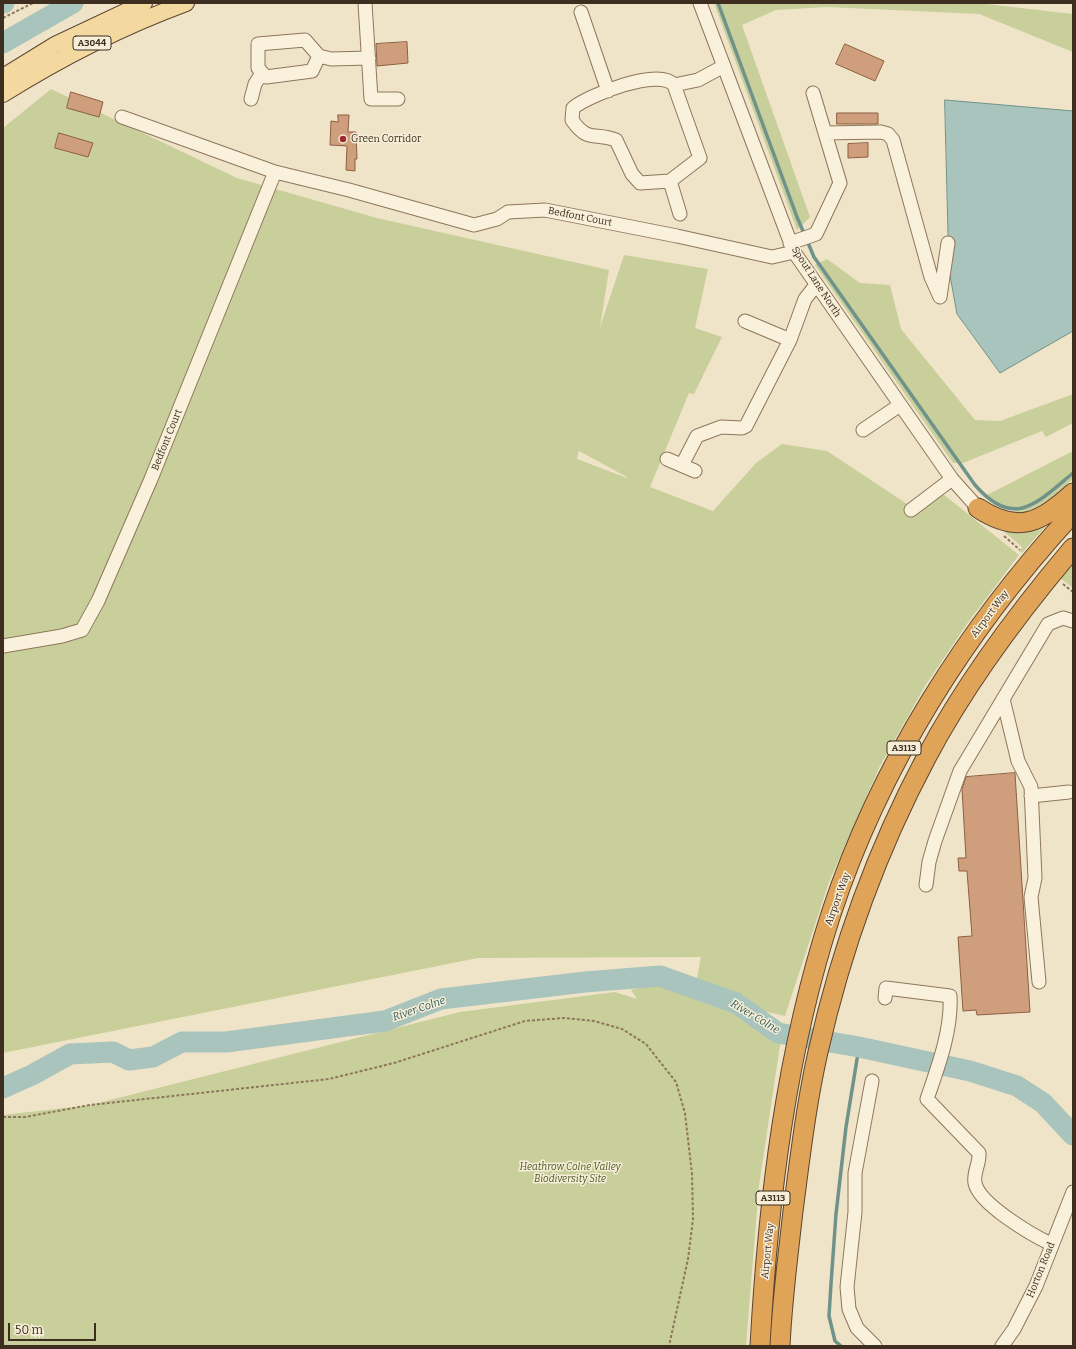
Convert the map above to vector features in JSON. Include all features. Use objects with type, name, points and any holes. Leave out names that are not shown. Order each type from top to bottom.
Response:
[{"type":"highway","points":[[978,508],[994,518],[1018,523],[1030,522],[1044,517],[1073,493]]},
{"type":"highway","name":"Airport Way","points":[[760,1346],[770,1223],[795,1051],[832,912],[865,827],[899,756],[953,666],[994,607],[1047,542],[1073,513]]},
{"type":"highway","name":"Airport Way","points":[[780,1346],[789,1244],[803,1133],[817,1054],[846,948],[863,899],[902,805],[946,723],[1005,632],[1039,586],[1073,548]]},
{"type":"main road","name":"A3044","points":[[3,77],[55,45],[144,3]]},
{"type":"main road","name":"A3044","points":[[3,94],[56,61],[86,46],[135,22],[186,3]]},
{"type":"street","points":[[365,3],[371,99],[398,99]]},
{"type":"street","name":"Spout Lane North","points":[[700,3],[724,66],[816,285],[952,479],[978,508]]},
{"type":"street","points":[[581,12],[608,91]]},
{"type":"street","points":[[319,56],[312,71],[266,77],[258,68],[258,44],[305,40],[319,56],[331,59],[369,58]]},
{"type":"street","points":[[674,85],[698,80],[724,66]]},
{"type":"street","points":[[251,99],[255,84],[262,73]]},
{"type":"street","points":[[658,78],[671,81],[674,85],[700,158],[670,180],[640,183],[632,174],[616,140],[588,136],[580,132],[572,120],[573,108],[581,101],[636,81],[658,78]]},
{"type":"street","points":[[799,242],[816,234],[840,183],[813,92]]},
{"type":"street","name":"Bedfont Court","points":[[122,117],[275,172],[349,190],[474,225],[497,219],[508,212],[545,210],[677,236],[772,257],[799,242]]},
{"type":"street","points":[[825,133],[881,132],[888,134],[893,140],[931,277],[940,297],[948,243]]},
{"type":"street","name":"Bedfont Court","points":[[3,646],[62,636],[82,630],[98,601],[151,479],[275,172]]},
{"type":"street","points":[[670,180],[680,214]]},
{"type":"street","points":[[682,465],[697,436],[721,427],[742,428],[746,426],[790,340],[805,299],[816,285]]},
{"type":"street","points":[[745,321],[790,340]]},
{"type":"street","points":[[863,430],[900,405]]},
{"type":"street","points":[[667,459],[695,471]]},
{"type":"street","points":[[911,510],[952,479]]},
{"type":"street","points":[[926,885],[935,841],[960,771],[1048,624],[1063,618],[1073,621]]},
{"type":"street","points":[[1003,700],[1018,761],[1031,787],[1036,878],[1032,896],[1039,982]]},
{"type":"street","points":[[1031,796],[1069,792]]},
{"type":"street","points":[[885,998],[886,988],[950,996],[951,1009],[942,1052],[927,1099],[980,1153],[980,1160],[975,1174],[975,1183],[978,1190],[1006,1218],[1036,1237],[1051,1244]]},
{"type":"street","points":[[872,1080],[855,1173],[855,1212],[847,1287],[849,1309],[857,1328],[875,1346]]},
{"type":"street","name":"Horton Road","points":[[1002,1346],[1014,1329],[1032,1293],[1073,1192]]},
{"type":"path","points":[[3,18],[33,3]]},
{"type":"path","points":[[1059,581],[1073,592]]},
{"type":"path","points":[[3,1116],[26,1116],[90,1106],[329,1079],[394,1062],[525,1021],[564,1018],[594,1021],[622,1029],[646,1044],[676,1082],[685,1113],[692,1174],[693,1219],[688,1259],[669,1346]]},
{"type":"green space","points":[[714,3],[978,3],[1073,14],[1073,52],[979,14],[827,7],[776,10],[742,25],[810,217],[797,230]]},
{"type":"green space","points":[[51,89],[237,178],[377,218],[609,270],[600,327],[624,255],[708,269],[695,328],[722,337],[694,394],[689,393],[650,487],[713,511],[756,463],[782,444],[827,451],[907,504],[911,510],[943,494],[1019,555],[969,621],[925,686],[879,768],[829,882],[785,1016],[754,1009],[697,978],[701,957],[478,958],[3,1053],[3,128]],"holes":[[[579,451],[627,477],[577,459]]]},
{"type":"green space","points":[[827,259],[860,283],[890,285],[901,329],[975,420],[1000,421],[1073,394],[1073,423],[1046,437],[1042,431],[963,463],[953,463],[815,265]]},
{"type":"green space","points":[[1073,451],[1073,479],[1056,495],[1022,515],[985,496]]},
{"type":"green space","points":[[1061,509],[1022,553],[1020,552],[1022,547],[989,519]]},
{"type":"green space","points":[[1073,557],[1073,588],[1060,578]]},
{"type":"green space","name":"Heathrow Colne Valley Biodiversity Site","points":[[656,983],[721,1007],[781,1039],[759,1186],[746,1346],[3,1346],[3,1115],[90,1105],[460,1012],[615,992],[637,999],[631,990]]},
{"type":"water","points":[[945,100],[1073,111],[1073,331],[1000,373],[957,314],[949,270]]},
{"type":"building","points":[[407,42],[408,63],[377,66],[376,44]]},
{"type":"building","points":[[845,44],[884,61],[875,81],[836,64]]},
{"type":"building","points":[[71,92],[103,102],[99,117],[67,108]]},
{"type":"building","points":[[837,113],[878,113],[878,124],[837,124]]},
{"type":"building","name":"Green Corridor","points":[[338,115],[349,115],[348,132],[356,132],[357,159],[355,159],[355,171],[346,170],[347,146],[330,145],[331,121],[338,122]]},
{"type":"building","points":[[59,133],[93,143],[88,157],[55,148]]},
{"type":"building","points":[[868,143],[868,157],[848,158],[848,144]]},
{"type":"building","points":[[1015,773],[1030,1012],[977,1015],[976,1010],[963,1011],[958,937],[972,936],[967,871],[959,871],[958,858],[966,858],[962,789],[966,777]]},
{"type":"waterway","points":[[3,43],[73,3]]},
{"type":"waterway","points":[[718,3],[797,217],[814,257],[975,485],[989,499],[1002,506],[1014,509],[1025,507],[1036,502],[1073,473]]},
{"type":"waterway","name":"River Colne","points":[[3,1088],[32,1075],[70,1054],[113,1052],[129,1060],[153,1057],[182,1042],[226,1042],[385,1021],[441,999],[585,982],[660,976],[736,1003],[778,1033],[859,1047],[970,1071],[1017,1086],[1043,1103],[1073,1135]]},
{"type":"waterway","name":"River Colne","points":[[841,1346],[835,1341],[829,1316],[836,1214],[846,1127],[859,1047]]},
{"type":"place","name":"Green Corridor","points":[[343,139]]}]
